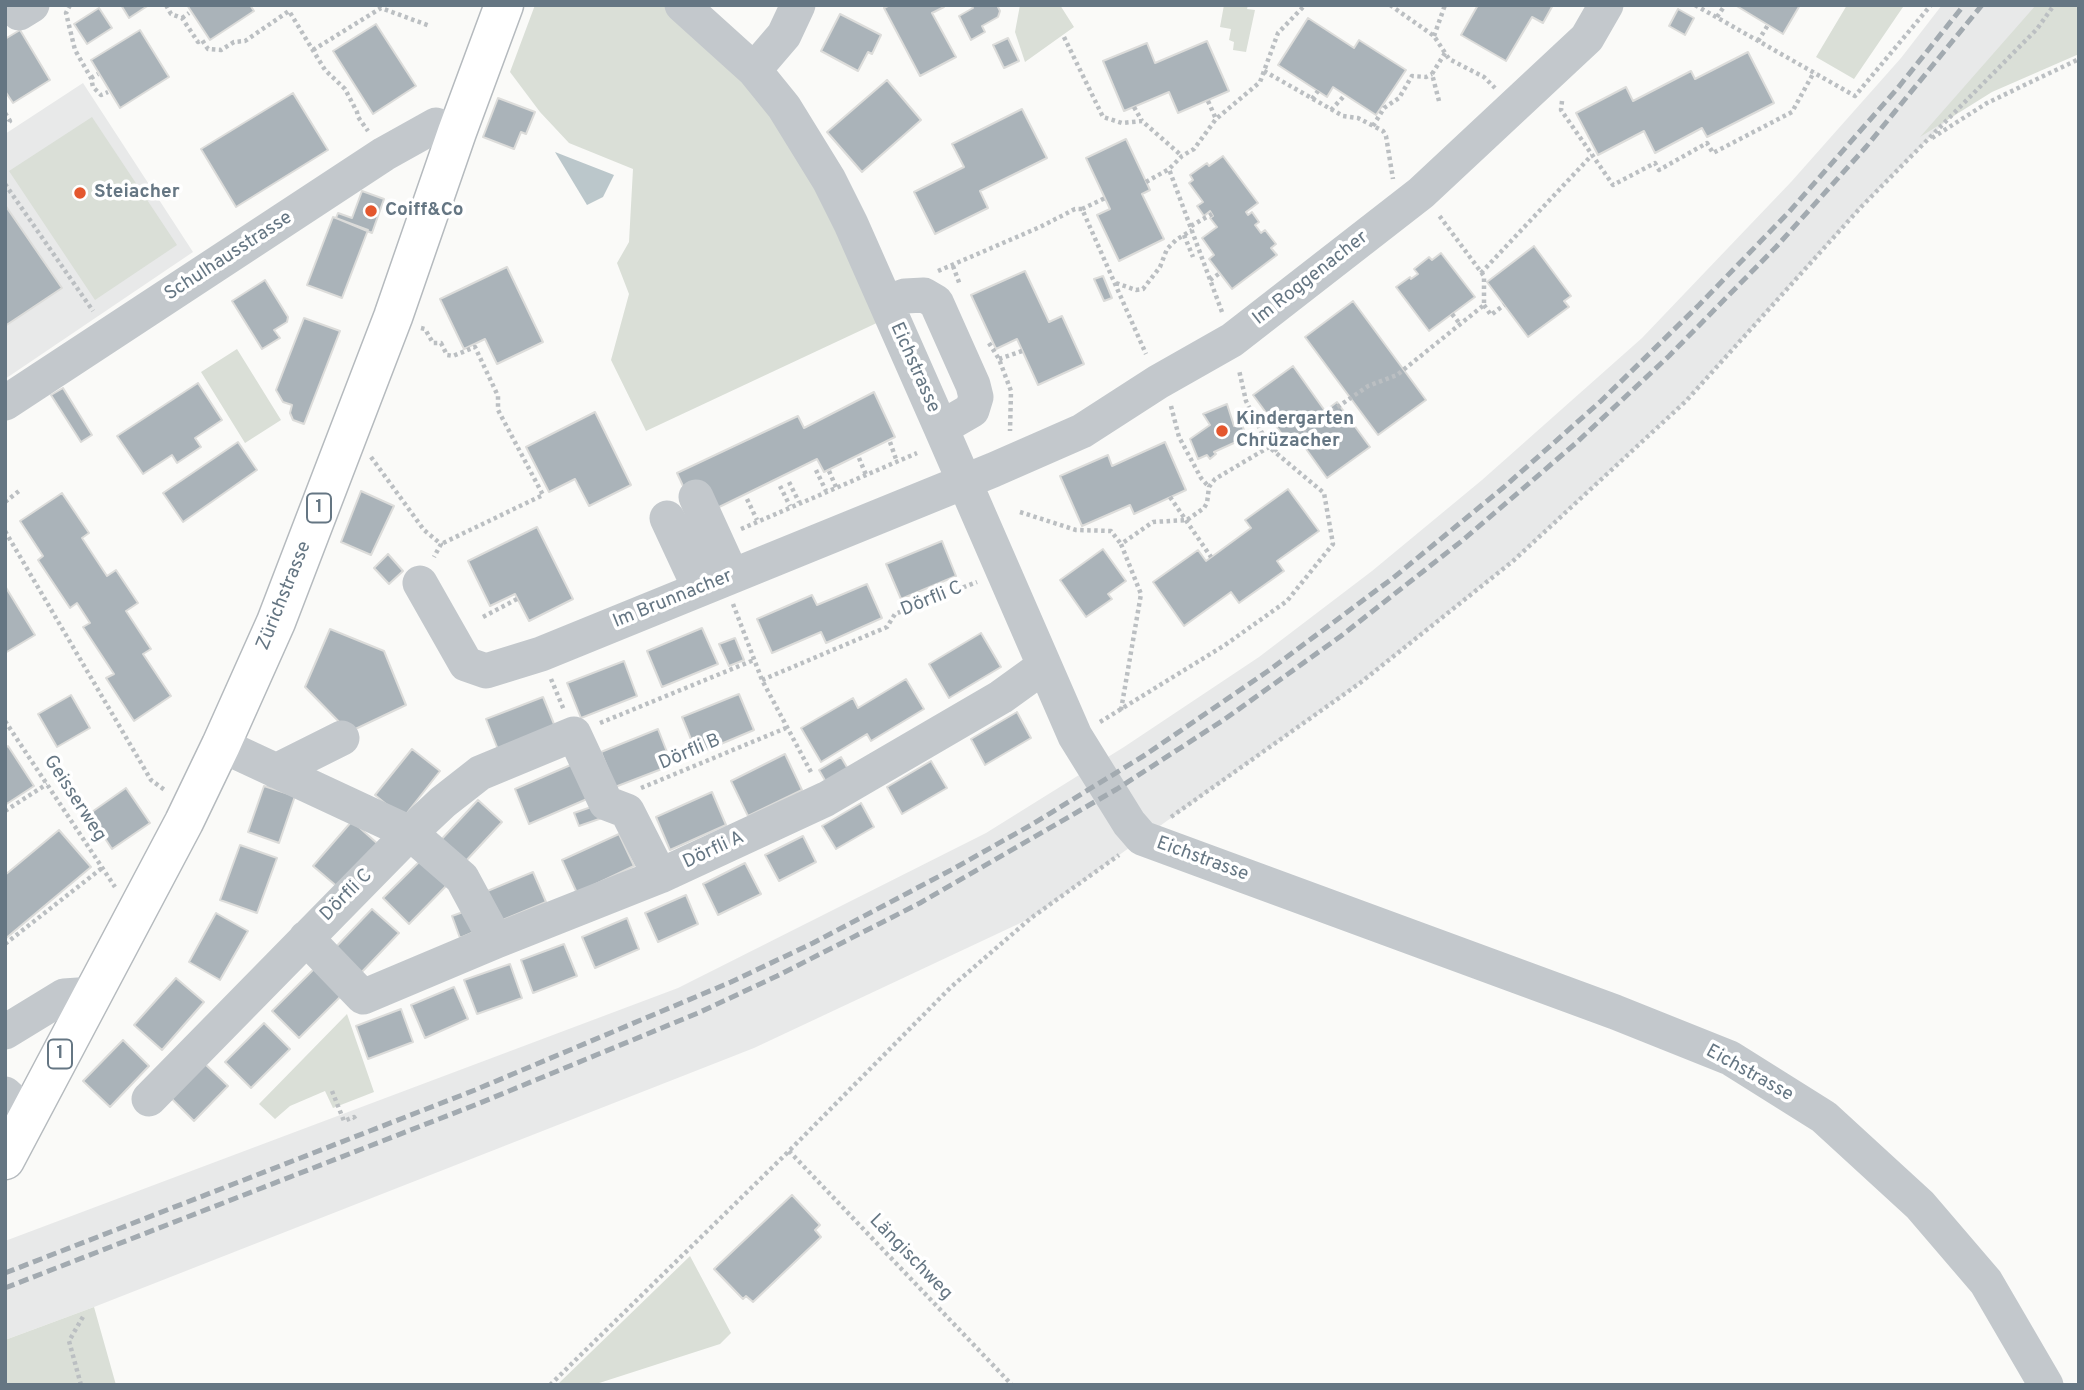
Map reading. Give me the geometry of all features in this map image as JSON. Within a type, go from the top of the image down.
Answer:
[{"type":"main road","name":"Zürichstrasse","points":[[5,1160],[17,1104],[93,994],[184,822],[276,622],[393,317],[504,5]]},
{"type":"street","name":"Eichstrasse","points":[[682,5],[754,70],[784,107],[829,180],[942,428],[963,482],[1075,736],[1129,823],[1142,838],[1615,1012],[1730,1058],[1824,1117],[1920,1205],[1986,1282],[2046,1385]]},
{"type":"street","points":[[754,70],[784,35],[798,5]]},
{"type":"street","name":"Im Roggenacher","points":[[963,482],[1082,431],[1158,382],[1233,340],[1408,189],[1554,70],[1587,38],[1606,5]]},
{"type":"street","name":"Schulhausstrasse","points":[[5,403],[384,154],[436,125],[457,132]]},
{"type":"street","points":[[886,303],[905,296],[924,295],[936,302],[963,362],[976,397],[972,410],[942,428]]},
{"type":"street","name":"Im Brunnacher","points":[[420,583],[466,664],[486,670],[541,654],[721,589],[963,482]]},
{"type":"street","points":[[696,497],[721,589]]},
{"type":"street","points":[[667,518],[721,589]]},
{"type":"street","name":"Dörfli A","points":[[306,938],[363,997],[660,876],[826,799],[1001,697],[1044,666]]},
{"type":"street","points":[[574,734],[606,803],[627,811],[660,876]]},
{"type":"street","name":"Dörfli C","points":[[149,1099],[443,802],[480,773],[574,734]]},
{"type":"street","points":[[276,771],[342,738]]},
{"type":"street","points":[[221,745],[410,834],[462,878],[496,941]]},
{"type":"street","points":[[5,1032],[64,996],[93,994]]},
{"type":"path","points":[[70,5],[66,13],[75,50],[91,78],[93,87],[101,95],[108,92]]},
{"type":"path","points":[[166,5],[171,14],[182,18],[198,43],[202,40],[208,49],[220,50],[234,42],[245,41],[289,11],[325,70],[345,89],[367,129]]},
{"type":"path","points":[[1146,182],[1169,169],[1194,149],[1216,120],[1260,82],[1279,33],[1305,5]]},
{"type":"path","points":[[1390,5],[1434,36],[1449,59],[1484,78],[1498,91]]},
{"type":"path","points":[[1434,36],[1445,5]]},
{"type":"path","points":[[1695,5],[1855,96],[1931,5]]},
{"type":"path","points":[[1717,17],[1725,5]]},
{"type":"path","points":[[550,1385],[789,1151],[951,987],[1031,918],[1360,683],[1513,561],[1686,401],[1861,207],[2037,29],[2054,5]]},
{"type":"path","points":[[313,50],[381,8],[430,26]]},
{"type":"path","points":[[182,18],[189,13]]},
{"type":"path","points":[[1758,41],[1768,25]]},
{"type":"path","points":[[1064,37],[1103,117],[1122,123],[1142,121]]},
{"type":"path","points":[[1373,126],[1384,108],[1399,98],[1412,76],[1426,77],[1432,74],[1445,53]]},
{"type":"path","points":[[1914,152],[1947,127],[1976,110],[2079,59]]},
{"type":"path","points":[[1554,70],[1563,83],[1562,110],[1613,185],[1655,163],[1658,170],[1707,143],[1713,153],[1792,112],[1814,72]]},
{"type":"path","points":[[1264,71],[1343,116],[1359,118],[1386,136],[1408,189],[1484,276],[1484,305],[1491,315],[1504,305]]},
{"type":"path","points":[[1432,74],[1439,101]]},
{"type":"path","points":[[91,78],[98,75]]},
{"type":"path","points":[[1312,99],[1318,91]]},
{"type":"path","points":[[1331,110],[1345,94]]},
{"type":"path","points":[[1208,101],[1216,120]]},
{"type":"path","points":[[1134,107],[1142,121],[1182,156]]},
{"type":"path","points":[[5,113],[10,121],[5,124]]},
{"type":"path","points":[[1481,273],[1592,155]]},
{"type":"path","points":[[1075,736],[1225,645],[1287,600],[1333,544],[1324,493],[1269,447],[1246,401],[1233,340],[1169,169]]},
{"type":"path","points":[[5,184],[110,335]]},
{"type":"path","points":[[926,274],[953,266],[1075,209],[1082,209],[1105,198]]},
{"type":"path","points":[[1082,209],[1158,382],[1174,410],[1179,437],[1200,478],[1209,486]]},
{"type":"path","points":[[1115,282],[1136,290],[1143,289],[1160,267],[1167,249],[1212,214]]},
{"type":"path","points":[[1184,235],[1193,257]]},
{"type":"path","points":[[1210,280],[1220,273]]},
{"type":"path","points":[[1275,451],[1368,386],[1397,375],[1484,305]]},
{"type":"path","points":[[1452,314],[1460,324]]},
{"type":"path","points":[[414,325],[425,329],[433,343],[441,343],[447,355],[453,356],[475,347],[498,396],[498,410],[543,495],[441,544],[420,583]]},
{"type":"path","points":[[999,359],[1022,351]]},
{"type":"path","points":[[890,442],[897,462]]},
{"type":"path","points":[[1121,544],[1153,522],[1187,520],[1204,508],[1209,486],[1215,479],[1269,447]]},
{"type":"path","points":[[367,450],[424,530],[441,544]]},
{"type":"path","points":[[737,530],[917,453]]},
{"type":"path","points":[[859,458],[866,475]]},
{"type":"path","points":[[816,470],[826,491]]},
{"type":"path","points":[[829,471],[836,487]]},
{"type":"path","points":[[789,482],[799,502]]},
{"type":"path","points":[[780,486],[790,506]]},
{"type":"path","points":[[5,502],[19,491]]},
{"type":"path","points":[[1170,497],[1211,557]]},
{"type":"path","points":[[747,499],[757,520]]},
{"type":"path","points":[[1020,512],[1076,530],[1111,531],[1121,544],[1141,594],[1121,710]]},
{"type":"path","points":[[5,531],[152,780],[173,792]]},
{"type":"path","name":"Dörfli C","points":[[762,680],[887,627],[895,614],[979,581]]},
{"type":"path","points":[[721,589],[762,680],[826,799]]},
{"type":"path","points":[[483,617],[517,599]]},
{"type":"path","points":[[541,654],[574,734],[754,660]]},
{"type":"path","name":"Geisserweg","points":[[5,721],[119,894]]},
{"type":"path","name":"Dörfli B","points":[[606,803],[786,728]]},
{"type":"path","points":[[5,811],[47,785]]},
{"type":"path","points":[[5,944],[102,868]]},
{"type":"path","points":[[332,1091],[344,1121],[355,1117],[356,1120]]},
{"type":"path","name":"Längischweg","points":[[789,1151],[1012,1385]]},
{"type":"path","points":[[81,1385],[69,1341],[84,1315]]},
{"type":"shaded area","points":[[535,5],[666,5],[715,50],[775,119],[820,187],[881,321],[646,431],[611,360],[629,294],[617,263],[629,242],[633,169],[569,143],[540,112],[510,72]]},
{"type":"shaded area","points":[[1020,5],[1060,5],[1074,27],[1025,62],[1015,32]]},
{"type":"shaded area","points":[[1224,5],[1248,5],[1247,9],[1255,10],[1246,52],[1233,50],[1234,42],[1229,40],[1231,29],[1220,27]]},
{"type":"shaded area","points":[[1847,5],[1903,7],[1854,79],[1816,57]]},
{"type":"shaded area","points":[[1942,5],[2054,5],[2037,29],[1861,207],[1686,401],[1513,561],[1360,683],[1031,918],[754,1048],[5,1340],[5,1241],[678,988],[986,833],[1124,747],[1259,657],[1372,571],[1482,480],[1642,338],[1791,182],[1901,58]]},
{"type":"shaded area","points":[[2036,5],[2079,5],[2079,54],[1992,92],[1920,137]]},
{"type":"shaded area","name":"Steiacher","points":[[83,83],[193,252],[5,379],[5,134]]},
{"type":"shaded area","points":[[92,117],[177,245],[95,300],[9,171]]},
{"type":"shaded area","points":[[555,152],[614,175],[603,197],[587,205]]},
{"type":"shaded area","points":[[237,349],[281,420],[245,443],[201,372]]},
{"type":"shaded area","points":[[347,1014],[374,1092],[333,1108],[325,1091],[290,1106],[275,1119],[259,1104]]},
{"type":"shaded area","points":[[690,1256],[731,1333],[720,1344],[593,1385],[557,1385]]},
{"type":"shaded area","points":[[94,1307],[116,1385],[5,1385],[5,1340]]},
{"type":"building","points":[[121,5],[149,5],[129,18]]},
{"type":"building","points":[[187,5],[250,5],[254,11],[210,40]]},
{"type":"building","points":[[890,5],[943,5],[944,7],[932,13],[956,57],[920,76],[884,8]]},
{"type":"building","points":[[971,5],[997,5],[1000,11],[998,17],[982,26],[985,32],[971,40],[959,16],[973,8]]},
{"type":"building","points":[[1478,5],[1553,5],[1543,23],[1532,17],[1506,61],[1461,35]]},
{"type":"building","points":[[1735,5],[1800,5],[1783,34]]},
{"type":"building","points":[[99,8],[112,28],[87,44],[74,24]]},
{"type":"building","points":[[1678,9],[1694,18],[1685,35],[1669,26]]},
{"type":"building","points":[[840,14],[881,35],[872,54],[868,52],[858,71],[821,51]]},
{"type":"building","points":[[1308,18],[1354,48],[1359,40],[1406,70],[1376,115],[1333,87],[1327,97],[1278,65]]},
{"type":"building","points":[[376,24],[416,86],[373,114],[333,51]]},
{"type":"building","points":[[20,30],[50,80],[13,103],[5,91],[5,39]]},
{"type":"building","points":[[140,30],[169,77],[120,108],[91,60]]},
{"type":"building","points":[[1008,38],[1019,61],[1004,68],[993,45]]},
{"type":"building","points":[[1207,41],[1229,91],[1178,113],[1169,92],[1124,111],[1103,61],[1147,43],[1155,63]]},
{"type":"building","points":[[1748,52],[1774,103],[1707,137],[1702,128],[1655,153],[1644,131],[1598,155],[1576,113],[1626,87],[1633,101],[1691,71],[1695,79]]},
{"type":"building","points":[[887,80],[921,120],[862,172],[827,132]]},
{"type":"building","points":[[293,93],[328,150],[236,207],[201,149]]},
{"type":"building","points":[[498,98],[535,112],[526,134],[521,132],[514,149],[483,137]]},
{"type":"building","points":[[1022,109],[1047,158],[980,191],[988,208],[935,234],[914,192],[964,167],[952,144]]},
{"type":"building","points":[[1126,139],[1150,190],[1142,194],[1164,239],[1119,261],[1097,215],[1110,209],[1086,158]]},
{"type":"building","points":[[1223,156],[1258,203],[1246,212],[1248,215],[1252,212],[1259,222],[1255,225],[1261,233],[1265,230],[1276,244],[1271,248],[1277,255],[1232,289],[1209,259],[1214,255],[1202,238],[1217,227],[1210,218],[1213,216],[1210,211],[1204,216],[1197,206],[1203,202],[1189,183],[1193,180],[1190,175]]},
{"type":"building","points":[[362,191],[384,199],[372,233],[336,218],[338,213],[352,218]]},
{"type":"building","points":[[5,205],[62,288],[5,326]]},
{"type":"building","points":[[333,217],[368,230],[342,298],[307,285]]},
{"type":"building","points":[[1534,246],[1571,296],[1564,301],[1569,307],[1528,337],[1487,282]]},
{"type":"building","points":[[1441,253],[1475,297],[1429,331],[1396,287],[1418,274],[1414,269],[1429,257],[1432,260]]},
{"type":"building","points":[[507,267],[543,342],[497,364],[485,339],[464,349],[440,299]]},
{"type":"building","points":[[1025,271],[1049,322],[1062,316],[1084,364],[1038,385],[1017,339],[996,349],[971,295]]},
{"type":"building","points":[[1103,276],[1112,298],[1104,301],[1094,279]]},
{"type":"building","points":[[265,280],[288,317],[287,322],[274,330],[280,338],[262,349],[232,301]]},
{"type":"building","points":[[1353,301],[1426,400],[1378,435],[1305,337]]},
{"type":"building","points":[[304,318],[340,331],[304,424],[293,420],[290,413],[292,405],[283,402],[276,390]]},
{"type":"building","points":[[1293,366],[1325,411],[1337,402],[1370,447],[1327,478],[1296,435],[1287,441],[1253,395]]},
{"type":"building","points":[[198,383],[222,420],[195,438],[201,447],[177,463],[172,455],[143,474],[117,436]]},
{"type":"building","points":[[63,388],[92,435],[81,442],[51,395]]},
{"type":"building","points":[[874,392],[895,437],[824,472],[817,459],[709,512],[689,499],[677,473],[798,416],[804,428]]},
{"type":"building","name":"Kindergarten Chrüzacher","points":[[1227,404],[1234,426],[1241,423],[1247,437],[1214,452],[1216,454],[1210,459],[1207,455],[1198,459],[1190,439],[1210,425],[1203,414]]},
{"type":"building","points":[[595,412],[631,485],[589,506],[575,479],[549,492],[526,447]]},
{"type":"building","points":[[238,442],[257,470],[183,522],[163,493]]},
{"type":"building","points":[[1165,442],[1186,490],[1134,514],[1130,505],[1082,526],[1060,476],[1108,455],[1112,466]]},
{"type":"building","points":[[1288,489],[1319,531],[1277,561],[1284,571],[1239,603],[1231,592],[1184,626],[1153,582],[1198,550],[1206,561],[1251,528],[1245,520]]},
{"type":"building","points":[[361,491],[394,506],[371,555],[341,542]]},
{"type":"building","points":[[62,493],[89,533],[82,538],[107,576],[116,570],[138,603],[126,611],[151,649],[143,654],[171,696],[134,721],[106,678],[114,674],[83,627],[90,623],[77,603],[70,608],[38,560],[43,556],[20,521]]},
{"type":"building","points":[[537,527],[573,599],[529,621],[515,594],[490,606],[468,561]]},
{"type":"building","points":[[942,541],[956,576],[901,599],[886,564]]},
{"type":"building","points":[[1103,549],[1126,581],[1108,594],[1112,599],[1086,617],[1060,580]]},
{"type":"building","points":[[388,554],[403,571],[389,584],[374,568]]},
{"type":"building","points":[[867,584],[882,618],[826,643],[821,632],[772,653],[757,619],[812,595],[817,605]]},
{"type":"building","points":[[5,586],[35,635],[5,653]]},
{"type":"building","points":[[702,628],[718,664],[662,687],[647,651]]},
{"type":"building","points":[[330,629],[384,651],[406,705],[349,732],[305,687]]},
{"type":"building","points":[[981,633],[1001,667],[949,698],[929,664]]},
{"type":"building","points":[[735,638],[744,660],[729,666],[719,644]]},
{"type":"building","points":[[624,661],[637,696],[581,718],[567,683]]},
{"type":"building","points":[[906,679],[924,709],[871,741],[867,734],[821,762],[801,728],[853,698],[858,708]]},
{"type":"building","points":[[739,694],[754,730],[697,754],[682,717]]},
{"type":"building","points":[[71,695],[90,728],[57,747],[38,714]]},
{"type":"building","points":[[543,697],[556,729],[499,752],[486,719]]},
{"type":"building","points":[[1017,712],[1031,738],[985,765],[971,739]]},
{"type":"building","points":[[658,729],[672,765],[615,787],[601,752]]},
{"type":"building","points":[[8,746],[34,786],[5,805],[5,748]]},
{"type":"building","points":[[412,749],[440,771],[403,818],[375,795]]},
{"type":"building","points":[[785,754],[802,790],[748,816],[731,781]]},
{"type":"building","points":[[841,757],[848,769],[826,782],[819,770]]},
{"type":"building","points":[[931,761],[947,788],[902,814],[887,787]]},
{"type":"building","points":[[573,764],[587,799],[529,824],[515,789]]},
{"type":"building","points":[[264,786],[295,796],[279,843],[248,832]]},
{"type":"building","points":[[126,788],[150,823],[112,849],[89,814]]},
{"type":"building","points":[[712,792],[726,825],[670,850],[656,817]]},
{"type":"building","points":[[478,800],[502,822],[463,864],[439,842]]},
{"type":"building","points":[[861,803],[874,827],[836,849],[822,826]]},
{"type":"building","points":[[597,805],[602,818],[579,826],[574,813]]},
{"type":"building","points":[[352,821],[379,845],[340,889],[313,866]]},
{"type":"building","points":[[59,830],[91,867],[5,939],[5,875]]},
{"type":"building","points":[[619,834],[634,866],[577,893],[562,860]]},
{"type":"building","points":[[803,836],[816,862],[779,881],[765,855]]},
{"type":"building","points":[[240,845],[277,858],[257,913],[220,900]]},
{"type":"building","points":[[424,857],[450,882],[409,924],[383,898]]},
{"type":"building","points":[[745,863],[761,894],[718,915],[703,884]]},
{"type":"building","points":[[533,872],[546,902],[498,922],[485,892]]},
{"type":"building","points":[[686,895],[698,924],[658,942],[645,913]]},
{"type":"building","points":[[372,909],[399,933],[358,976],[332,951]]},
{"type":"building","points":[[466,911],[474,932],[460,938],[452,916]]},
{"type":"building","points":[[216,913],[248,931],[220,980],[189,962]]},
{"type":"building","points":[[627,918],[639,949],[595,968],[582,937]]},
{"type":"building","points":[[564,944],[577,976],[533,993],[521,960]]},
{"type":"building","points":[[510,964],[522,998],[477,1014],[464,980]]},
{"type":"building","points":[[315,968],[342,995],[299,1038],[272,1011]]},
{"type":"building","points":[[176,978],[204,1002],[162,1050],[134,1025]]},
{"type":"building","points":[[454,987],[468,1019],[425,1038],[411,1005]]},
{"type":"building","points":[[401,1009],[413,1042],[368,1059],[356,1026]]},
{"type":"building","points":[[264,1023],[290,1049],[251,1088],[225,1062]]},
{"type":"building","points":[[123,1040],[149,1066],[110,1107],[83,1081]]},
{"type":"building","points":[[204,1063],[228,1086],[194,1121],[171,1098]]},
{"type":"building","points":[[792,1195],[820,1225],[815,1230],[821,1237],[753,1302],[746,1296],[743,1299],[714,1269]]},
{"type":"railway","points":[[5,1273],[475,1090],[731,982],[813,943],[953,869],[1145,755],[1268,671],[1393,578],[1504,487],[1601,401],[1789,212],[1897,89],[1964,5]]},
{"type":"railway","points":[[5,1288],[480,1103],[698,1013],[920,903],[1117,789],[1225,719],[1341,636],[1463,540],[1576,443],[1669,356],[1776,247],[1866,147],[1982,5]]},
{"type":"place","name":"Steiacher","points":[[80,193]]},
{"type":"place","name":"Coiff&Co","points":[[371,211]]},
{"type":"place","name":"Kindergarten Chrüzacher","points":[[1222,431]]}]
